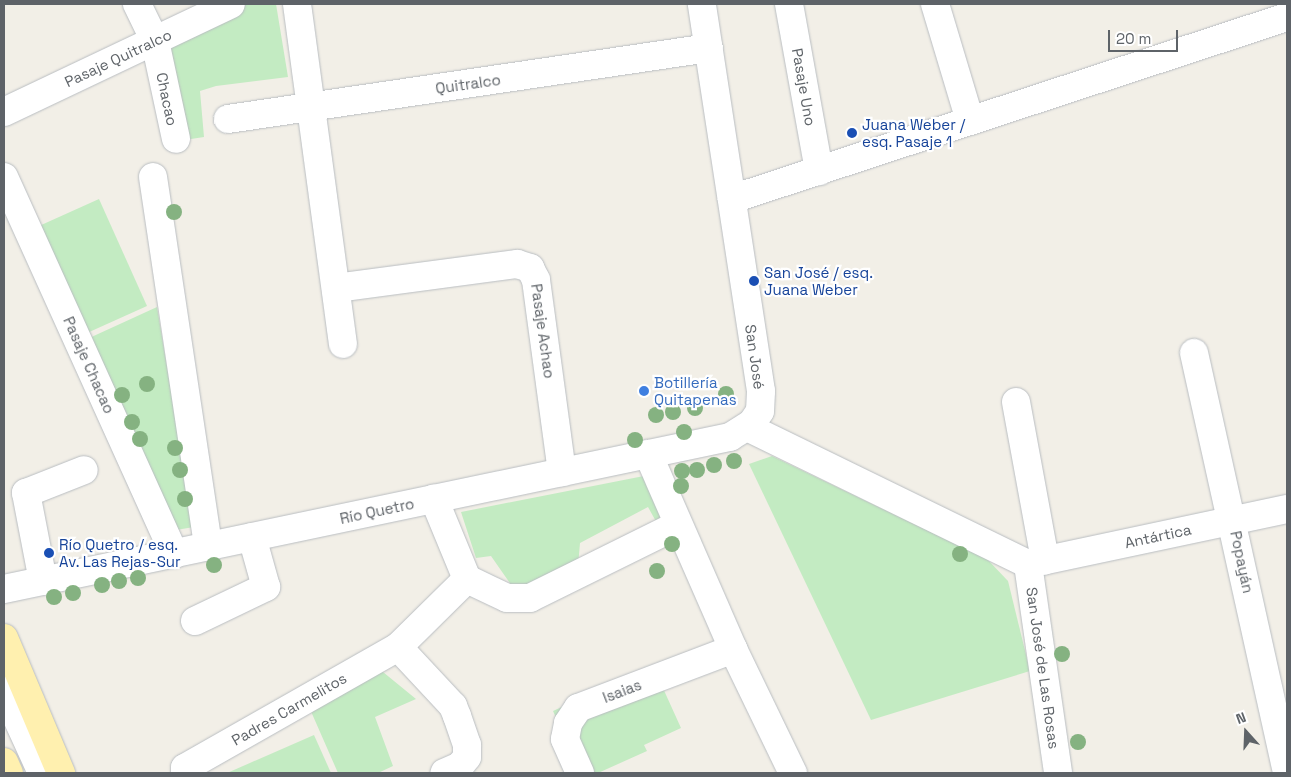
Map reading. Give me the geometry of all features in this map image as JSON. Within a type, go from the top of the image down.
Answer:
[{"type":"main road","points":[[4,638],[61,773]]},
{"type":"main road","points":[[4,762],[9,773]]},
{"type":"street","name":"Chacao","points":[[137,4],[155,41],[176,139]]},
{"type":"street","name":"Pasaje Quitralco","points":[[4,112],[231,4]]},
{"type":"street","points":[[297,4],[344,344]]},
{"type":"street","name":"San José","points":[[702,4],[762,401],[755,419],[747,427]]},
{"type":"street","name":"Pasaje Uno","points":[[789,4],[819,171]]},
{"type":"street","points":[[935,4],[970,121]]},
{"type":"street","points":[[732,199],[1287,18]]},
{"type":"street","name":"Quitralco","points":[[228,119],[709,48]]},
{"type":"street","name":"Pasaje Chacao","points":[[4,177],[174,554]]},
{"type":"street","points":[[153,177],[208,546]]},
{"type":"street","name":"Pasaje Achao","points":[[336,288],[517,264],[530,268],[536,280],[562,472]]},
{"type":"street","name":"Popayán","points":[[1194,353],[1233,520],[1287,772]]},
{"type":"street","name":"San José de Las Rosas","points":[[1016,402],[1036,562],[1058,773]]},
{"type":"street","points":[[747,427],[1036,562]]},
{"type":"street","name":"Río Quetro","points":[[4,589],[730,437],[747,427]]},
{"type":"street","points":[[648,454],[733,649],[793,773]]},
{"type":"street","points":[[43,581],[26,493],[84,470]]},
{"type":"street","points":[[434,499],[467,580],[507,598],[530,598],[678,526]]},
{"type":"street","name":"Antártica","points":[[1036,562],[1287,509]]},
{"type":"street","points":[[194,621],[266,587],[252,537]]},
{"type":"street","name":"Padres Carmelitos","points":[[185,773],[185,768],[398,647],[467,580]]},
{"type":"street","points":[[398,647],[452,706],[458,716],[467,745],[467,757],[460,766],[444,773]]},
{"type":"street","name":"Isaias","points":[[580,773],[565,739],[568,723],[578,708],[733,649]]},
{"type":"street","points":[[4,690],[42,773]]},
{"type":"street","points":[[4,719],[29,773]]},
{"type":"green space","points":[[241,4],[276,4],[288,77],[216,86],[200,91],[204,137],[178,141],[152,48]]},
{"type":"green space","points":[[99,199],[147,306],[87,333],[39,226]]},
{"type":"green space","points":[[157,307],[194,527],[158,533],[74,345]]},
{"type":"green space","points":[[772,456],[987,559],[1008,581],[1030,671],[871,720],[749,464]]},
{"type":"green space","points":[[649,475],[667,512],[658,525],[648,507],[580,543],[578,566],[514,589],[491,556],[476,558],[461,512]]},
{"type":"green space","points":[[372,663],[416,699],[375,717],[393,766],[378,773],[338,773],[306,700]]},
{"type":"green space","points":[[620,680],[662,686],[681,728],[644,745],[647,751],[598,773],[581,773],[553,711]]},
{"type":"green space","points":[[314,735],[331,773],[227,773]]},
{"type":"place","name":"Juana Weber / esq. Pasaje 1","points":[[852,133]]},
{"type":"place","name":"San José / esq. Juana Weber","points":[[754,281]]},
{"type":"place","name":"Botillería Quitapenas","points":[[644,391]]},
{"type":"place","name":"Río Quetro / esq. Av. Las Rejas-Sur","points":[[49,553]]}]
